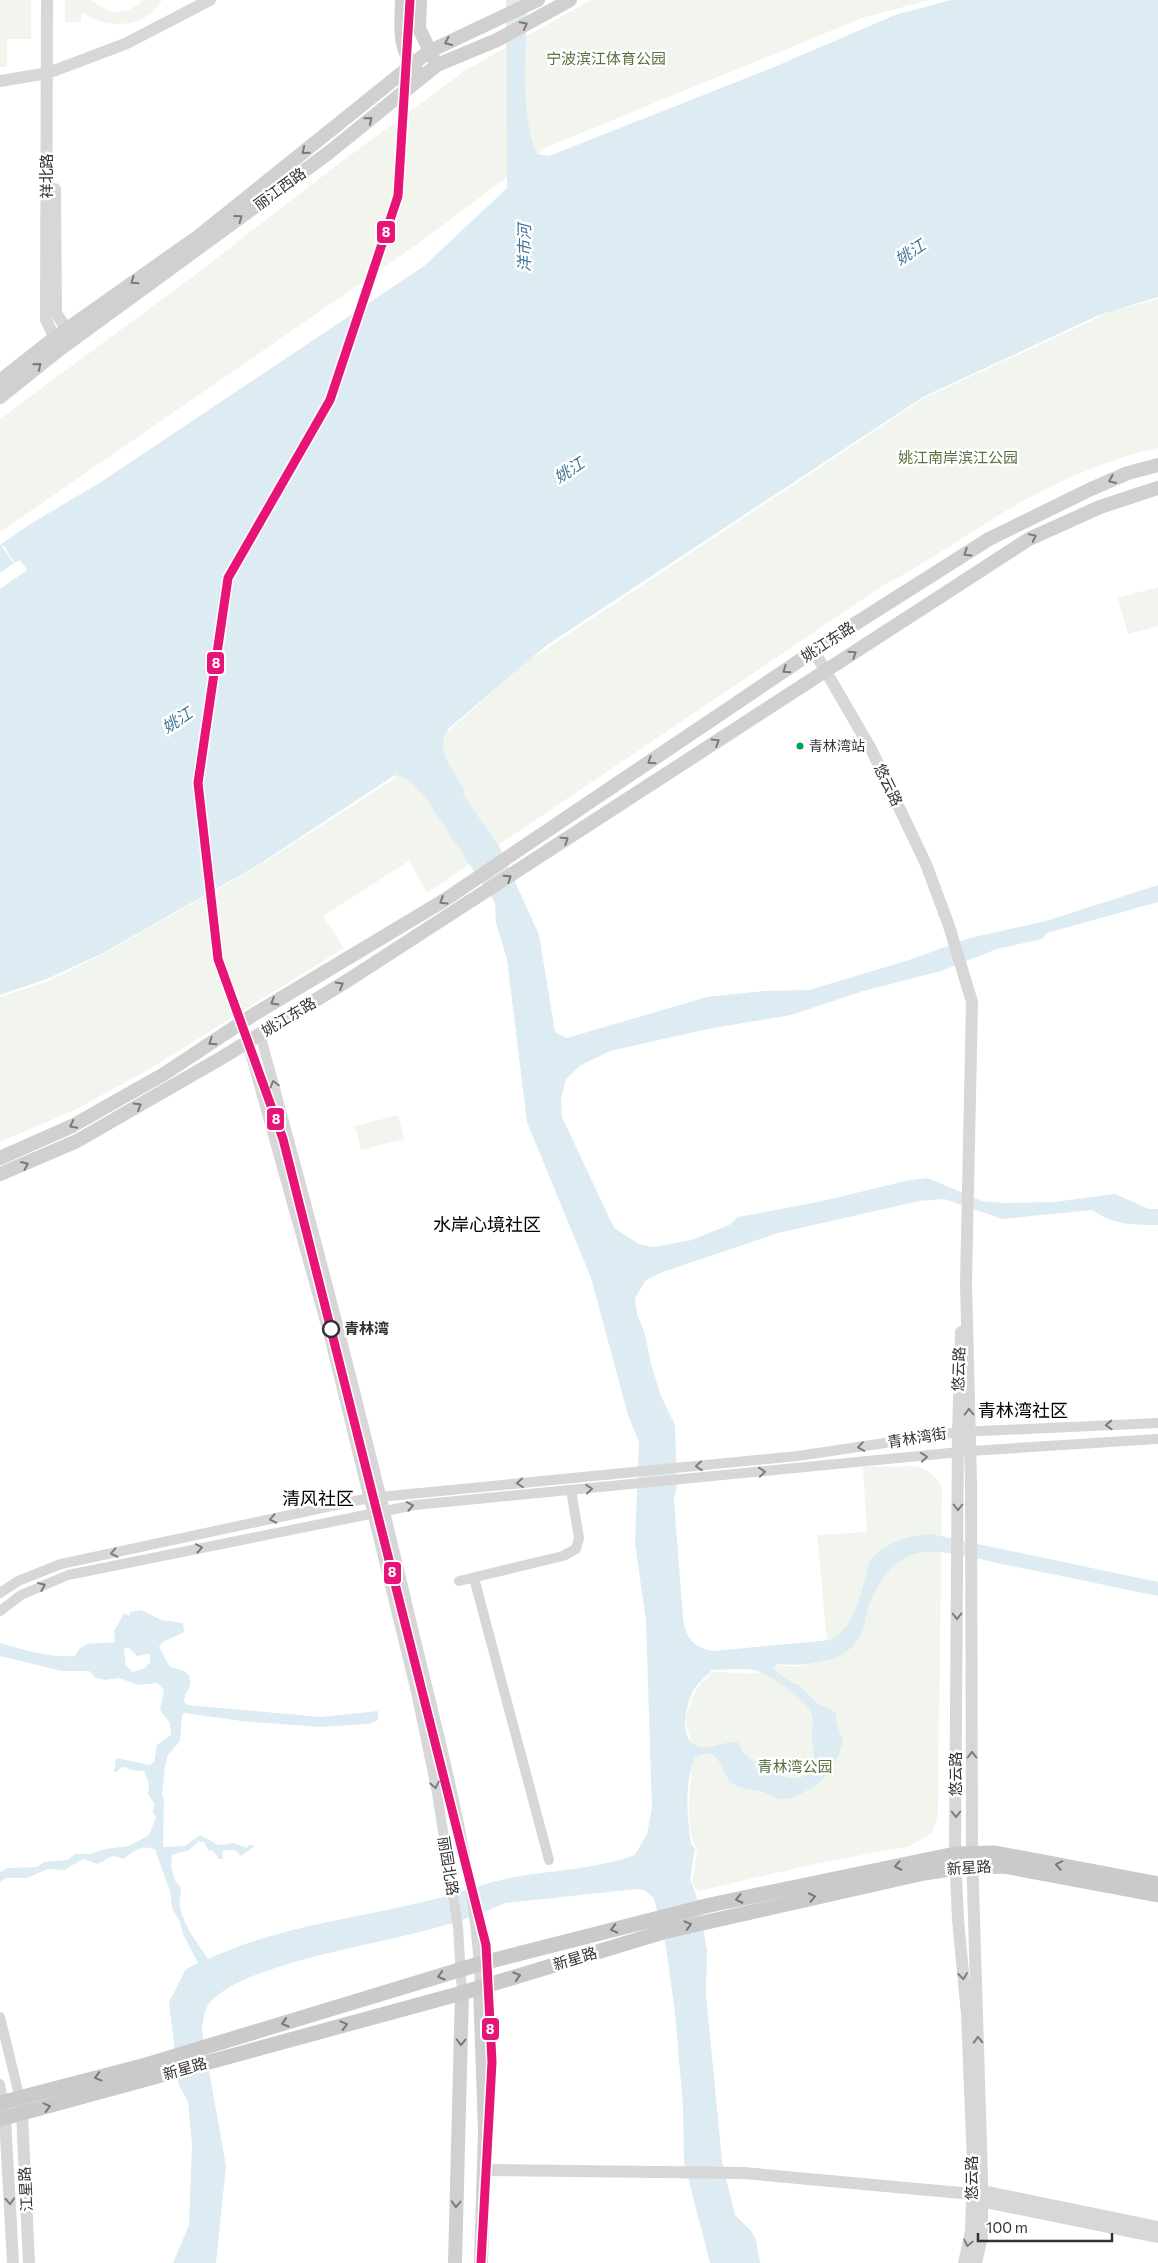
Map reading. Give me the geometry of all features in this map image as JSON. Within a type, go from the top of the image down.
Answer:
[{"type":"main road","points":[[402,0],[401,43],[412,66],[422,76]]},
{"type":"main road","points":[[420,0],[419,28],[428,52],[437,65]]},
{"type":"main road","name":"丽江西路","points":[[0,397],[69,334],[199,236],[428,52],[538,0]]},
{"type":"main road","name":"丽江西路","points":[[69,334],[327,154],[437,65],[497,40],[570,0]]},
{"type":"main road","name":"丽江西路","points":[[0,381],[57,344]]},
{"type":"main road","name":"姚江东路","points":[[0,1158],[72,1126],[164,1074],[253,1015],[443,901],[814,651],[988,539],[1090,489],[1128,473],[1158,465]]},
{"type":"main road","name":"姚江东路","points":[[0,1174],[77,1141],[260,1034],[491,889],[1029,539],[1100,507],[1158,488]]},
{"type":"main road","name":"新星路","points":[[2,2110],[20,2098],[184,2054],[479,1964],[712,1912],[956,1861],[973,1860],[995,1853],[1158,1884]]},
{"type":"main road","name":"新星路","points":[[973,1860],[1158,1895]]},
{"type":"main road","name":"新星路","points":[[2,2110],[22,2114],[480,1988],[662,1924]]},
{"type":"main road","name":"丽园北路","points":[[480,1988],[485,2131],[481,2263]]},
{"type":"main road","name":"丽园北路","points":[[455,2263],[462,1993]]},
{"type":"street","name":"祥北路","points":[[47,0],[51,71],[56,313],[69,334]]},
{"type":"street","name":"祥北路","points":[[54,0],[46,320],[57,344]]},
{"type":"street","points":[[0,81],[51,71],[125,44],[210,0]]},
{"type":"street","name":"悠云路","points":[[814,651],[871,749],[926,864],[949,926],[972,1002],[966,1284],[959,1353],[964,1452],[958,1529],[956,1861],[958,1920],[967,2014],[982,2237],[976,2263]]},
{"type":"street","name":"丽园北路","points":[[260,1034],[382,1496],[454,1802],[476,1922],[480,1988]]},
{"type":"street","name":"丽园北路","points":[[247,1042],[329,1336],[416,1692],[437,1793],[458,1927],[462,1993]]},
{"type":"street","name":"青林湾街","points":[[0,1593],[18,1582],[61,1564],[382,1496],[798,1456],[964,1432],[1158,1423]]},
{"type":"street","name":"青林湾街","points":[[0,1611],[21,1595],[68,1575],[415,1505],[964,1452],[1158,1439]]},
{"type":"street","name":"悠云路","points":[[964,1452],[971,1530],[972,1569],[973,1860],[978,2195],[964,2263]]},
{"type":"street","points":[[459,1581],[563,1556],[576,1549],[579,1538],[571,1490]]},
{"type":"street","points":[[474,1578],[549,1860]]},
{"type":"street","points":[[0,2017],[20,2098],[22,2114]]},
{"type":"street","points":[[0,2084],[2,2110]]},
{"type":"street","name":"江星路","points":[[2,2110],[13,2263]]},
{"type":"street","name":"江星路","points":[[22,2114],[30,2263]]},
{"type":"street","points":[[483,2170],[744,2173],[978,2195],[1158,2227]]},
{"type":"street","points":[[978,2195],[1158,2237]]},
{"type":"green space","points":[[0,0],[31,0],[31,39],[7,39],[7,67],[0,67]]},
{"type":"green space","points":[[65,0],[91,0],[102,8],[113,12],[129,10],[144,0],[162,0],[146,17],[125,24],[114,24],[92,18],[82,12],[81,22],[65,22]]},
{"type":"green space","name":"宁波滨江体育公园","points":[[591,0],[929,0],[862,18],[549,146],[419,243],[0,532],[0,419],[466,70]]},
{"type":"green space","name":"姚江南岸滨江公园","points":[[1158,299],[1158,448],[1100,465],[1044,490],[1009,509],[884,585],[427,893],[409,861],[323,916],[344,948],[146,1071],[75,1110],[0,1142],[0,997],[49,981],[103,954],[258,866],[391,781],[528,661],[924,398],[1110,312]]},
{"type":"green space","points":[[1158,587],[1158,626],[1128,634],[1118,598]]},
{"type":"green space","points":[[398,1115],[404,1139],[361,1150],[355,1126]]},
{"type":"green space","name":"青林湾公园","points":[[915,1466],[931,1474],[942,1487],[938,1814],[932,1833],[910,1846],[814,1864],[699,1891],[692,1885],[697,1849],[692,1838],[690,1825],[689,1799],[692,1747],[686,1720],[689,1706],[695,1693],[700,1684],[712,1672],[756,1673],[764,1672],[779,1665],[795,1667],[829,1661],[817,1535],[867,1532],[863,1467]]},
{"type":"water","points":[[506,0],[527,0],[525,79],[528,120],[531,138],[537,154],[549,156],[774,67],[895,15],[951,0],[1158,0],[1158,297],[1097,316],[923,397],[547,645],[448,729],[443,745],[446,760],[464,788],[463,795],[499,846],[539,935],[555,1032],[567,1038],[707,997],[764,991],[809,990],[909,960],[970,938],[1046,921],[1158,885],[1158,902],[1047,933],[1042,939],[997,949],[941,971],[863,991],[791,1015],[708,1029],[610,1051],[581,1065],[566,1079],[561,1098],[562,1117],[614,1228],[639,1244],[653,1247],[692,1240],[729,1225],[738,1217],[818,1202],[910,1180],[928,1178],[982,1201],[1002,1203],[1054,1202],[1115,1194],[1149,1209],[1158,1209],[1158,1225],[1141,1225],[1108,1219],[1093,1210],[1002,1219],[944,1199],[919,1201],[778,1233],[663,1272],[646,1280],[635,1298],[637,1314],[645,1334],[651,1364],[661,1396],[675,1425],[677,1484],[674,1500],[683,1619],[686,1631],[692,1641],[700,1647],[713,1651],[830,1640],[839,1635],[852,1618],[861,1595],[869,1563],[874,1556],[896,1542],[931,1534],[1158,1582],[1158,1596],[959,1555],[927,1552],[908,1556],[885,1575],[870,1602],[862,1633],[856,1643],[847,1651],[826,1661],[802,1665],[778,1664],[773,1669],[792,1683],[798,1684],[817,1703],[836,1713],[836,1721],[843,1741],[834,1766],[823,1779],[801,1794],[780,1799],[734,1784],[726,1776],[715,1756],[704,1754],[695,1757],[689,1778],[687,1800],[691,1844],[695,1849],[690,1879],[699,1904],[707,1951],[706,1994],[722,2161],[735,2215],[751,2231],[756,2240],[760,2263],[710,2263],[684,2162],[683,2106],[675,2013],[666,1947],[654,1898],[644,1890],[636,1889],[505,1903],[479,1914],[425,1931],[315,1956],[268,1970],[239,1982],[213,1999],[206,2010],[202,2031],[226,2166],[216,2263],[173,2263],[189,2225],[192,2145],[188,2101],[179,2086],[169,2002],[186,1969],[198,1963],[172,1908],[170,1891],[155,1850],[146,1847],[134,1851],[123,1859],[112,1856],[97,1864],[83,1859],[64,1870],[48,1869],[27,1878],[6,1878],[0,1882],[0,1872],[7,1868],[37,1867],[44,1862],[68,1860],[75,1854],[90,1854],[105,1849],[129,1846],[149,1835],[156,1817],[153,1813],[154,1803],[148,1794],[149,1784],[144,1771],[130,1770],[126,1767],[116,1772],[113,1771],[116,1758],[150,1765],[154,1762],[157,1745],[171,1735],[170,1723],[160,1710],[164,1690],[157,1683],[138,1685],[119,1678],[105,1680],[96,1678],[89,1671],[62,1671],[0,1656],[0,1643],[47,1655],[75,1656],[80,1648],[87,1644],[115,1642],[114,1631],[124,1613],[129,1616],[130,1612],[141,1610],[161,1620],[183,1623],[184,1632],[163,1642],[159,1647],[170,1667],[184,1671],[189,1676],[190,1684],[184,1702],[188,1705],[321,1717],[378,1711],[378,1720],[368,1724],[320,1727],[242,1721],[184,1713],[182,1716],[180,1741],[168,1755],[165,1766],[162,1794],[164,1800],[163,1847],[185,1846],[200,1835],[218,1845],[234,1843],[247,1848],[249,1845],[255,1846],[241,1856],[235,1850],[225,1850],[222,1852],[223,1859],[219,1859],[213,1851],[208,1850],[204,1842],[199,1841],[189,1850],[172,1855],[172,1872],[181,1887],[180,1904],[182,1914],[191,1934],[208,1959],[236,1947],[293,1930],[410,1905],[505,1879],[620,1860],[635,1855],[647,1834],[652,1808],[646,1621],[635,1543],[639,1442],[628,1415],[591,1278],[527,1122],[507,959],[496,923],[495,903],[423,794],[410,781],[395,775],[258,865],[103,953],[49,978],[0,995],[0,545],[32,523],[101,482],[424,266],[507,188]],"holes":[[[128,1647],[137,1656],[150,1654],[150,1662],[145,1668],[133,1672],[126,1666],[124,1649]],[[742,1669],[763,1673],[787,1688],[808,1707],[813,1718],[814,1754],[811,1769],[807,1774],[795,1778],[775,1773],[747,1756],[739,1743],[733,1742],[707,1748],[697,1746],[691,1742],[685,1726],[687,1707],[694,1690],[712,1670]]]},
{"type":"pier","points":[[4,546],[15,563],[20,560],[27,570],[0,589],[0,573],[14,563],[2,547]]},
{"type":"transit line","name":"8","points":[[410,0],[398,196],[330,400],[228,578],[198,783],[218,959],[283,1139],[486,1945],[492,2062],[481,2263]]},
{"type":"place","name":"青林湾站","points":[[800,746]]},
{"type":"place","name":"青林湾","points":[[331,1329]]},
{"type":"district","name":"水岸心境社区","points":[[487,1225]]},
{"type":"district","name":"青林湾社区","points":[[1023,1411]]},
{"type":"district","name":"清风社区","points":[[318,1499]]},
{"type":"water label","name":"洋市河","points":[[524,248]]},
{"type":"water label","name":"姚江","points":[[910,252]]},
{"type":"water label","name":"姚江","points":[[569,470]]},
{"type":"water label","name":"姚江","points":[[177,720]]}]
